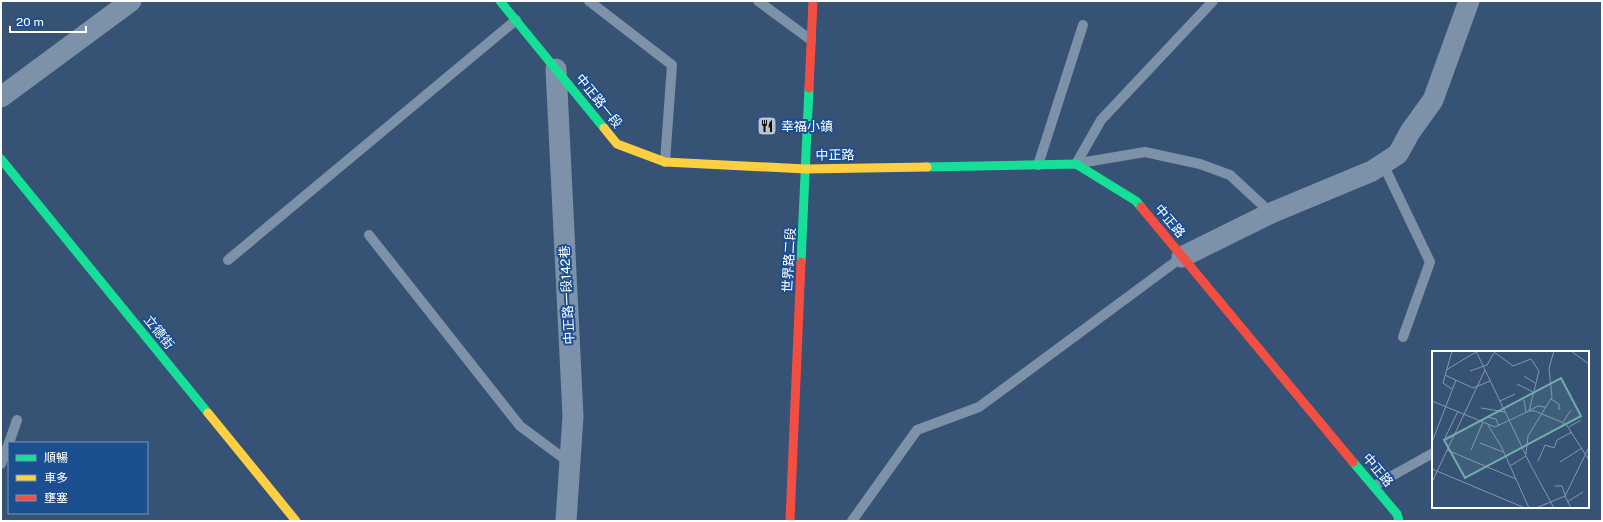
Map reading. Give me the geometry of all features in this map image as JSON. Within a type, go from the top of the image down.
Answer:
[{"type":"street","points":[[1,97],[131,1]]},
{"type":"street","name":"中正路一段","points":[[500,1],[617,144],[665,162],[806,169]]},
{"type":"street","name":"世界路二段","points":[[790,521],[812,1]]},
{"type":"street","points":[[1182,257],[1271,213],[1372,171],[1398,154],[1410,132],[1433,100],[1468,1]]},
{"type":"street","name":"中正路一段142巷","points":[[556,69],[573,416],[566,521]]},
{"type":"street","name":"立德街","points":[[1,159],[296,521]]},
{"type":"street","name":"中正路","points":[[806,169],[1076,164],[1136,202],[1398,514],[1399,521]]},
{"type":"lane","points":[[589,1],[672,65],[665,162]]},
{"type":"lane","points":[[758,1],[811,40]]},
{"type":"lane","points":[[1076,164],[1102,120],[1213,1]]},
{"type":"lane","points":[[228,260],[516,20]]},
{"type":"lane","points":[[1038,165],[1083,24]]},
{"type":"lane","points":[[1076,164],[1145,152],[1200,164],[1230,175],[1271,213]]},
{"type":"lane","points":[[1383,164],[1430,262],[1403,337]]},
{"type":"lane","points":[[369,234],[520,426],[570,463]]},
{"type":"lane","points":[[852,521],[917,430],[979,407],[1182,257]]},
{"type":"lane","points":[[9,442],[17,420]]},
{"type":"lane","points":[[1,464],[8,446]]},
{"type":"lane","points":[[1374,486],[1432,454]]},
{"type":"traffic: fast","points":[[500,1],[604,128]]},
{"type":"traffic: fast","points":[[801,262],[809,88]]},
{"type":"traffic: fast","points":[[1,159],[208,413]]},
{"type":"traffic: fast","points":[[927,167],[1076,164],[1136,201],[1141,207]]},
{"type":"traffic: fast","points":[[1353,462],[1397,514],[1399,521]]},
{"type":"traffic: slow","points":[[604,128],[617,144],[665,162],[806,169],[927,167]]},
{"type":"traffic: slow","points":[[208,413],[296,521]]},
{"type":"traffic: jam","points":[[809,88],[813,1]]},
{"type":"traffic: jam","points":[[1141,207],[1353,462]]},
{"type":"traffic: jam","points":[[790,521],[801,262]]},
{"type":"place","name":"幸福小鎮","points":[[767,126]]}]
